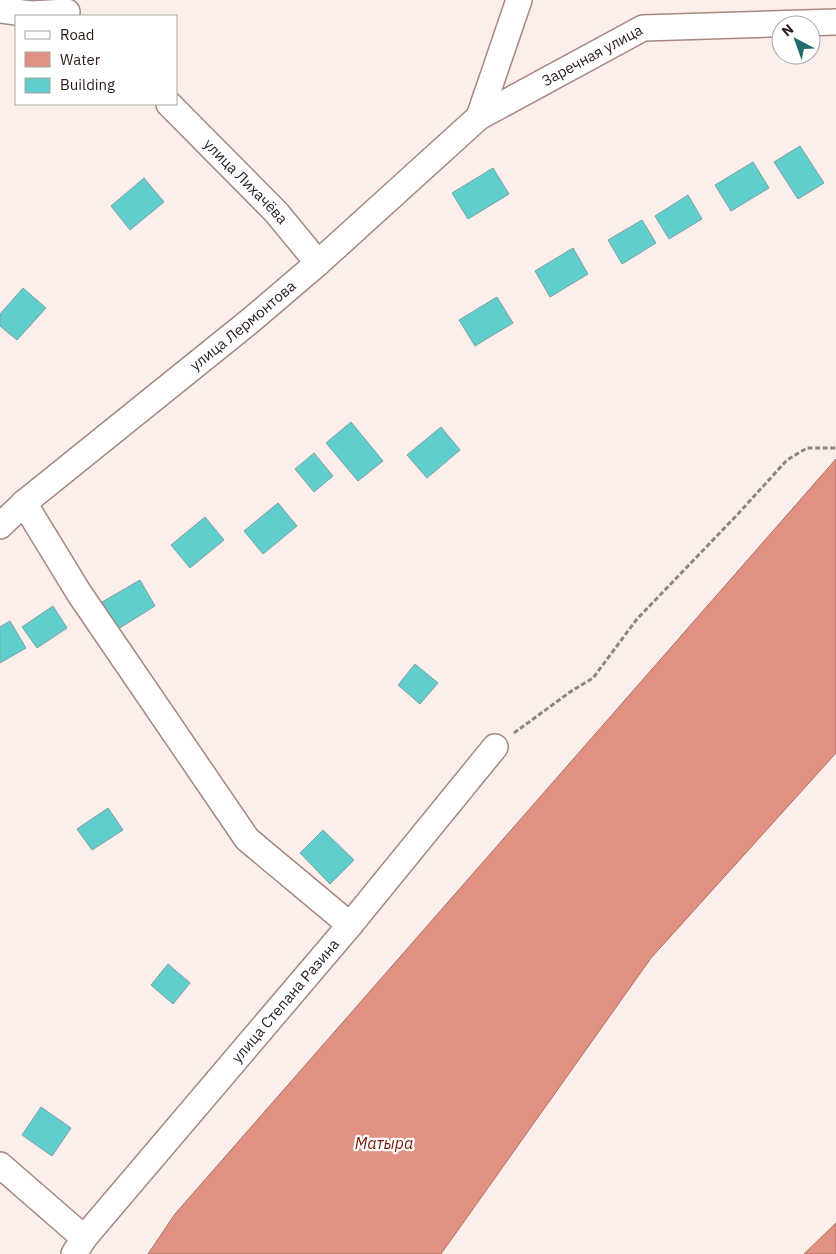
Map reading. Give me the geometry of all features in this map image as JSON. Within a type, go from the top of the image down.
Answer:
[{"type":"street","points":[[479,117],[519,0]]},
{"type":"street","points":[[0,10],[31,14],[65,9]]},
{"type":"street","name":"Заречная улица","points":[[479,117],[644,28],[836,22]]},
{"type":"street","name":"улица Лихачёва","points":[[170,105],[276,212],[318,263]]},
{"type":"street","name":"улица Лермонтова","points":[[0,526],[24,503],[250,321],[318,263],[479,117]]},
{"type":"street","points":[[24,503],[79,593],[247,839],[350,925]]},
{"type":"street","name":"улица Степана Разина","points":[[79,1246],[350,925],[495,747]]},
{"type":"street","points":[[0,1165],[79,1246]]},
{"type":"path","points":[[495,747],[570,692],[593,678],[637,619],[725,528],[787,460],[807,448],[836,448]]},
{"type":"water","name":"Матыра","points":[[836,459],[836,753],[651,958],[441,1254],[148,1254],[175,1214]]},
{"type":"water","points":[[836,1223],[836,1254],[804,1254]]},
{"type":"building","points":[[800,146],[824,183],[798,199],[774,162]]},
{"type":"building","points":[[753,162],[769,188],[731,211],[715,185]]},
{"type":"building","points":[[493,168],[509,194],[468,219],[452,193]]},
{"type":"building","points":[[144,178],[164,202],[130,230],[111,206]]},
{"type":"building","points":[[688,195],[702,219],[669,239],[655,216]]},
{"type":"building","points":[[642,220],[656,243],[622,264],[608,240]]},
{"type":"building","points":[[573,248],[588,274],[550,297],[535,271]]},
{"type":"building","points":[[23,288],[46,308],[17,340],[0,326],[0,314]]},
{"type":"building","points":[[497,297],[513,323],[475,346],[459,320]]},
{"type":"building","points":[[351,422],[383,461],[358,481],[326,443]]},
{"type":"building","points":[[441,427],[460,450],[427,478],[407,455]]},
{"type":"building","points":[[314,453],[333,476],[314,492],[295,469]]},
{"type":"building","points":[[278,503],[297,526],[263,554],[244,531]]},
{"type":"building","points":[[205,517],[224,540],[190,568],[171,545]]},
{"type":"building","points":[[140,580],[155,606],[118,629],[102,602]]},
{"type":"building","points":[[53,606],[67,628],[37,648],[22,627]]},
{"type":"building","points":[[10,621],[26,648],[0,663],[0,627]]},
{"type":"building","points":[[415,664],[438,683],[420,704],[398,685]]},
{"type":"building","points":[[108,808],[123,830],[92,850],[77,829]]},
{"type":"building","points":[[323,830],[354,860],[330,884],[300,853]]},
{"type":"building","points":[[168,964],[190,983],[173,1004],[151,985]]},
{"type":"building","points":[[41,1107],[71,1128],[52,1156],[22,1135]]}]
